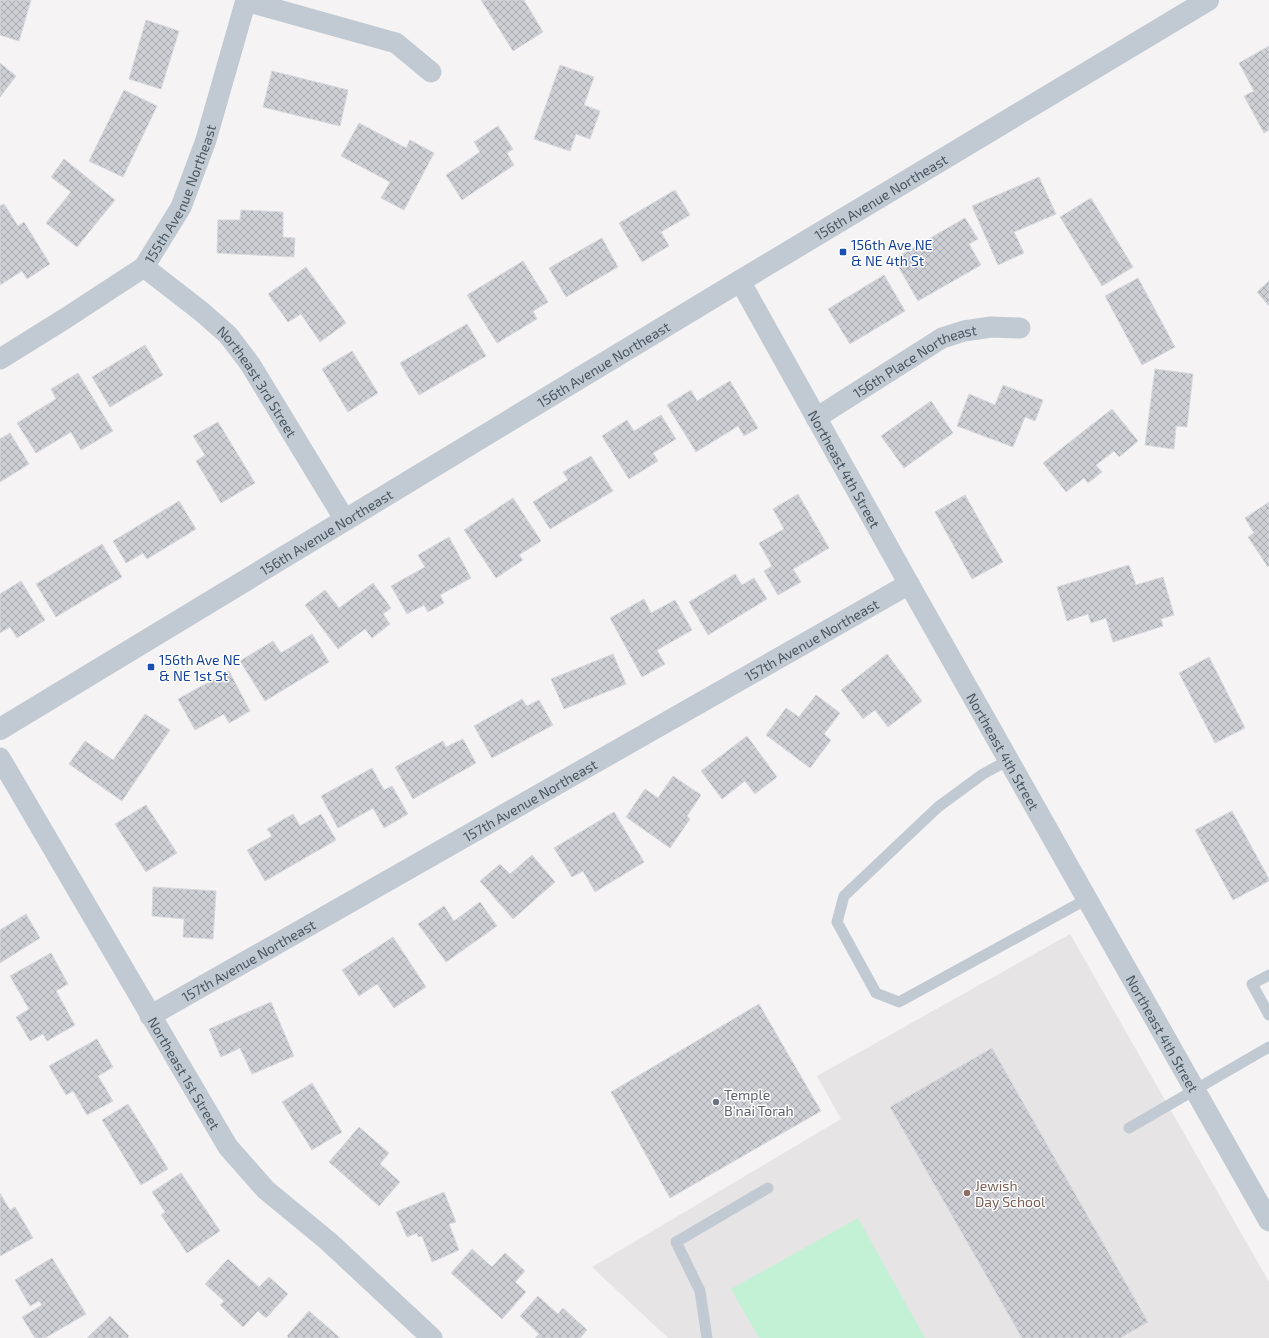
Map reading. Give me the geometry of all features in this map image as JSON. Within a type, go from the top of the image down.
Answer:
[{"type":"street","points":[[246,0],[396,43],[431,72]]},
{"type":"street","name":"155th Avenue Northeast","points":[[0,359],[144,267],[180,207],[206,140],[246,0]]},
{"type":"street","name":"156th Avenue Northeast","points":[[0,729],[740,281],[1208,0]]},
{"type":"street","name":"Northeast 3rd Street","points":[[144,267],[202,312],[228,335],[250,364],[345,520]]},
{"type":"street","name":"Northeast 4th Street","points":[[740,281],[909,584],[1269,1221]]},
{"type":"street","name":"156th Place Northeast","points":[[816,418],[942,338],[964,331],[991,327],[1020,328]]},
{"type":"street","name":"157th Avenue Northeast","points":[[150,1016],[909,584]]},
{"type":"street","name":"Northeast 1st Street","points":[[0,758],[228,1147],[266,1190],[328,1241],[432,1338]]},
{"type":"lane","points":[[1009,760],[983,774],[938,807],[844,896],[837,922],[876,993],[899,1002],[1087,899]]},
{"type":"lane","points":[[1269,975],[1252,984],[1269,1015]]},
{"type":"lane","points":[[1129,1128],[1269,1047]]},
{"type":"lane","points":[[707,1338],[700,1291],[676,1242],[768,1188]]},
{"type":"shaded area","name":"Jewish Day School","points":[[1070,934],[1269,1282],[1269,1338],[668,1338],[592,1267],[841,1119],[817,1076]]},
{"type":"green space","points":[[858,1218],[925,1338],[759,1338],[731,1289]]},
{"type":"building","points":[[0,0],[31,0],[19,41],[0,35]]},
{"type":"building","points":[[481,0],[524,0],[543,32],[513,51]]},
{"type":"building","points":[[146,20],[179,31],[161,89],[129,79]]},
{"type":"building","points":[[1269,46],[1269,130],[1264,133],[1244,96],[1254,91],[1239,63]]},
{"type":"building","points":[[0,63],[16,76],[0,97]]},
{"type":"building","points":[[560,65],[594,77],[584,105],[600,111],[590,139],[576,134],[570,151],[534,139]]},
{"type":"building","points":[[272,71],[348,90],[340,126],[263,107]]},
{"type":"building","points":[[124,90],[157,106],[123,177],[89,161]]},
{"type":"building","points":[[359,123],[406,148],[410,140],[434,153],[404,210],[381,198],[390,182],[341,156]]},
{"type":"building","points":[[498,126],[513,149],[507,153],[514,165],[462,200],[446,175],[480,152],[474,142]]},
{"type":"building","points":[[64,159],[115,200],[77,247],[46,223],[71,192],[51,177]]},
{"type":"building","points":[[1039,177],[1056,214],[1014,232],[1024,253],[998,265],[972,206]]},
{"type":"building","points":[[675,190],[690,215],[661,232],[669,246],[642,262],[619,223]]},
{"type":"building","points":[[1091,198],[1133,267],[1102,286],[1060,217]]},
{"type":"building","points":[[4,204],[18,226],[24,222],[50,264],[27,279],[22,271],[0,285],[0,206]]},
{"type":"building","points":[[241,210],[283,212],[283,237],[295,238],[294,257],[217,253],[218,220],[240,220]]},
{"type":"building","points":[[965,218],[978,239],[969,244],[981,265],[918,301],[894,259]]},
{"type":"building","points":[[602,238],[618,267],[566,297],[549,268]]},
{"type":"building","points":[[523,261],[548,302],[533,311],[537,319],[497,343],[467,295]]},
{"type":"building","points":[[306,267],[346,323],[320,342],[301,314],[288,322],[268,294]]},
{"type":"building","points":[[884,275],[905,311],[850,344],[828,309]]},
{"type":"building","points":[[1138,278],[1175,347],[1142,365],[1105,296]]},
{"type":"building","points":[[1269,281],[1269,306],[1257,292]]},
{"type":"building","points":[[467,324],[486,356],[419,395],[400,363]]},
{"type":"building","points":[[145,345],[163,375],[110,407],[92,377]]},
{"type":"building","points":[[352,351],[378,393],[348,412],[322,369]]},
{"type":"building","points":[[1155,369],[1193,374],[1187,427],[1176,426],[1174,449],[1145,445]]},
{"type":"building","points":[[78,373],[113,431],[81,450],[71,432],[36,453],[17,423],[56,399],[51,389]]},
{"type":"building","points":[[730,381],[758,428],[744,436],[738,426],[696,452],[667,405],[691,390],[697,401]]},
{"type":"building","points":[[1003,385],[1043,400],[1035,421],[1025,417],[1013,447],[957,426],[969,394],[995,405]]},
{"type":"building","points":[[931,401],[953,433],[904,468],[881,436]]},
{"type":"building","points":[[1112,409],[1138,441],[1119,457],[1114,451],[1096,465],[1102,472],[1088,483],[1084,478],[1066,492],[1043,463]]},
{"type":"building","points":[[661,415],[676,439],[653,453],[658,461],[629,479],[602,436],[627,420],[634,431]]},
{"type":"building","points":[[218,422],[255,483],[221,503],[196,461],[205,455],[193,436]]},
{"type":"building","points":[[10,433],[29,464],[0,482],[0,439]]},
{"type":"building","points":[[591,456],[613,491],[550,529],[533,502],[568,480],[563,472]]},
{"type":"building","points":[[798,494],[829,548],[793,569],[801,582],[778,595],[764,571],[772,566],[759,543],[784,529],[773,509]]},
{"type":"building","points":[[965,495],[1003,562],[972,579],[935,512]]},
{"type":"building","points":[[513,498],[541,541],[519,555],[523,560],[496,578],[464,530]]},
{"type":"building","points":[[179,501],[196,529],[147,559],[143,553],[126,563],[113,541]]},
{"type":"building","points":[[1269,502],[1268,567],[1248,537],[1254,533],[1245,518]]},
{"type":"building","points":[[449,537],[471,578],[440,595],[444,603],[428,612],[424,605],[407,614],[391,586],[425,567],[418,555]]},
{"type":"building","points":[[102,544],[122,577],[56,617],[36,584]]},
{"type":"building","points":[[1129,565],[1136,585],[1163,577],[1174,615],[1161,619],[1163,626],[1113,642],[1106,618],[1091,623],[1088,614],[1067,621],[1057,587]]},
{"type":"building","points":[[735,574],[742,585],[754,578],[767,599],[708,635],[689,602]]},
{"type":"building","points":[[21,581],[45,620],[17,638],[10,627],[0,633],[0,594]]},
{"type":"building","points":[[373,583],[391,608],[383,614],[390,624],[372,638],[365,629],[338,649],[305,605],[325,590],[339,608]]},
{"type":"building","points":[[644,599],[651,613],[675,600],[692,630],[657,650],[665,664],[642,677],[610,618]]},
{"type":"building","points":[[312,634],[329,662],[265,701],[240,661],[273,641],[281,653]]},
{"type":"building","points":[[613,654],[626,684],[564,709],[551,679]]},
{"type":"building","points":[[887,654],[922,701],[888,727],[875,710],[863,719],[841,690]]},
{"type":"building","points":[[1209,657],[1245,728],[1215,743],[1179,673]]},
{"type":"building","points":[[229,671],[250,711],[229,723],[224,714],[195,730],[178,699]]},
{"type":"building","points":[[816,695],[840,713],[824,734],[831,740],[810,768],[766,735],[786,708],[799,717]]},
{"type":"building","points":[[522,699],[527,706],[539,700],[553,725],[492,758],[474,726]]},
{"type":"building","points":[[145,714],[170,730],[122,801],[69,764],[85,741],[113,760]]},
{"type":"building","points":[[747,736],[777,777],[755,794],[745,781],[722,799],[701,771]]},
{"type":"building","points":[[463,739],[476,763],[413,799],[395,767],[443,741],[446,747]]},
{"type":"building","points":[[372,768],[384,790],[392,786],[408,814],[384,828],[373,808],[338,828],[321,796]]},
{"type":"building","points":[[673,776],[701,795],[687,816],[690,819],[670,848],[626,817],[645,789],[658,798]]},
{"type":"building","points":[[146,805],[177,853],[146,872],[115,824]]},
{"type":"building","points":[[1232,811],[1269,879],[1269,881],[1233,900],[1195,830]]},
{"type":"building","points":[[614,812],[644,862],[595,892],[583,871],[572,877],[554,848]]},
{"type":"building","points":[[293,814],[300,826],[321,814],[336,840],[265,881],[247,850],[272,836],[267,829]]},
{"type":"building","points":[[532,855],[555,882],[513,919],[480,881],[500,864],[510,874]]},
{"type":"building","points":[[153,887],[216,891],[213,939],[183,937],[184,919],[152,916]]},
{"type":"building","points":[[480,902],[497,926],[446,962],[418,924],[444,906],[454,921]]},
{"type":"building","points":[[26,914],[40,938],[0,963],[0,930]]},
{"type":"building","points":[[393,937],[426,987],[394,1008],[377,984],[359,996],[342,970]]},
{"type":"building","points":[[51,953],[68,984],[56,991],[75,1025],[47,1041],[43,1034],[30,1041],[16,1017],[29,1009],[10,976]]},
{"type":"building","points":[[271,1002],[294,1056],[252,1074],[240,1048],[221,1057],[209,1029]]},
{"type":"building","name":"Temple B'nai Torah","points":[[759,1004],[821,1111],[670,1198],[611,1092]]},
{"type":"building","points":[[97,1039],[113,1067],[98,1076],[113,1101],[87,1115],[73,1091],[66,1095],[49,1066]]},
{"type":"building","points":[[992,1048],[1148,1322],[1120,1338],[1022,1338],[890,1107]]},
{"type":"building","points":[[312,1083],[342,1132],[312,1150],[282,1102]]},
{"type":"building","points":[[128,1104],[168,1169],[141,1185],[102,1120]]},
{"type":"building","points":[[359,1127],[389,1153],[380,1164],[400,1182],[379,1206],[329,1162]]},
{"type":"building","points":[[181,1173],[220,1231],[187,1253],[161,1215],[165,1212],[152,1192]]},
{"type":"building","points":[[444,1192],[456,1222],[449,1224],[459,1250],[432,1262],[422,1236],[418,1237],[417,1233],[407,1237],[396,1212]]},
{"type":"building","points":[[0,1193],[10,1210],[15,1207],[33,1238],[0,1256]]},
{"type":"building","points":[[472,1249],[492,1267],[505,1253],[525,1271],[515,1282],[526,1292],[502,1319],[451,1273]]},
{"type":"building","points":[[52,1258],[86,1314],[45,1338],[35,1338],[22,1317],[42,1305],[39,1301],[30,1306],[15,1280]]},
{"type":"building","points":[[228,1259],[259,1287],[269,1277],[288,1294],[266,1318],[258,1311],[243,1327],[220,1305],[224,1301],[205,1284]]},
{"type":"building","points":[[538,1296],[558,1314],[563,1308],[587,1330],[580,1338],[535,1338],[539,1334],[520,1316]]},
{"type":"building","points":[[309,1311],[340,1338],[289,1338],[287,1336]]},
{"type":"building","points":[[110,1316],[129,1336],[127,1338],[87,1338]]},
{"type":"place","name":"156th Ave NE & NE 4th St","points":[[843,252]]},
{"type":"place","name":"156th Ave NE & NE 1st St","points":[[151,667]]},
{"type":"place","name":"Temple B'nai Torah","points":[[716,1102]]},
{"type":"place","name":"Jewish Day School","points":[[967,1193]]}]
